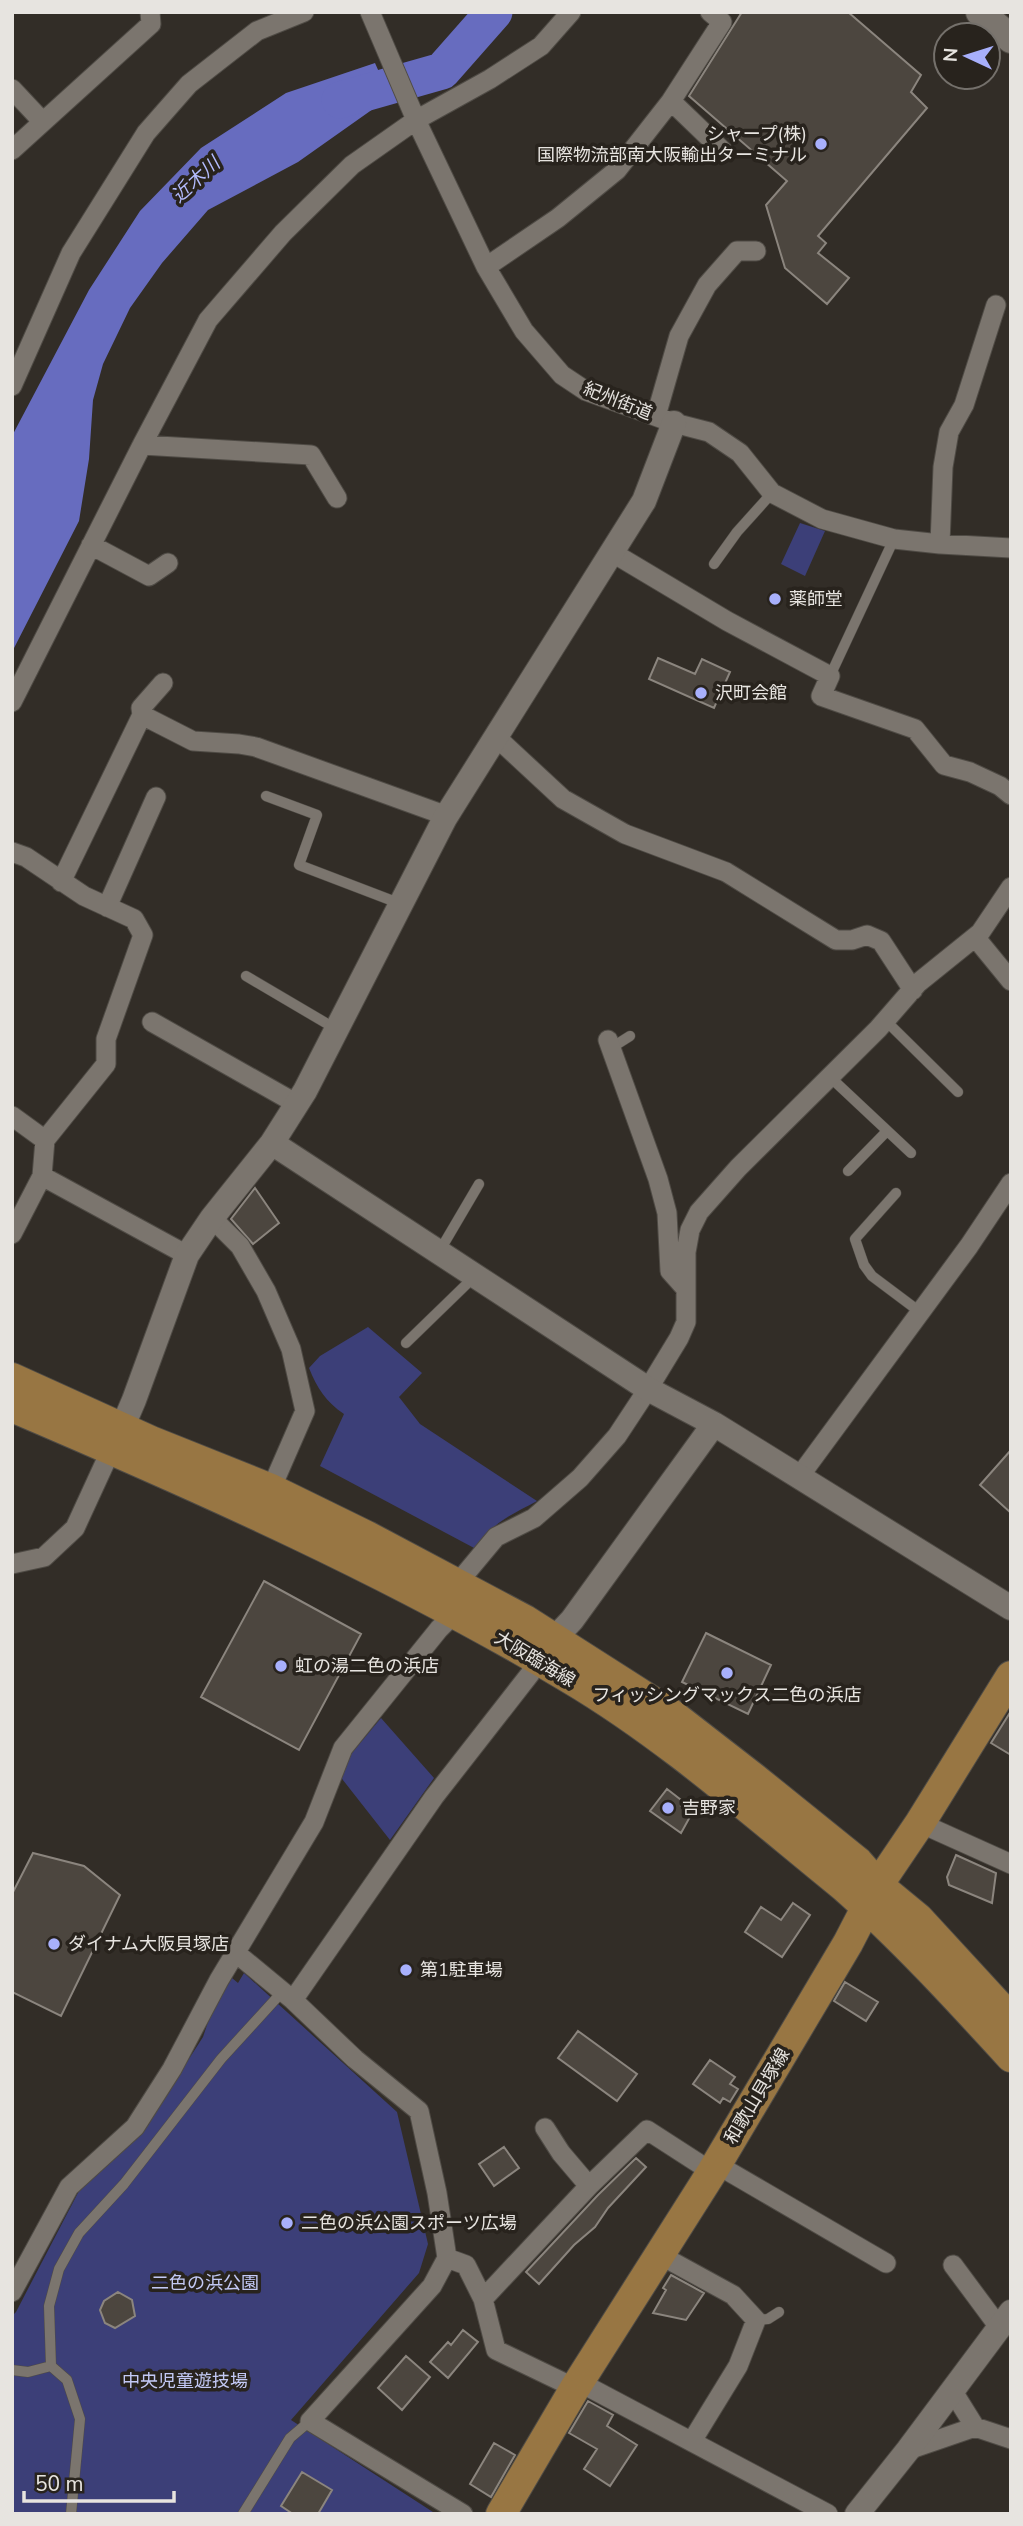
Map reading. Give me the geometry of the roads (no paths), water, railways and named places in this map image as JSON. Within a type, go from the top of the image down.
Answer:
[{"type":"main road","points":[[980,12],[1011,39]]},
{"type":"main road","name":"大阪臨海線","points":[[12,1378],[116,1439],[267,1518],[456,1599],[525,1620],[545,1649],[669,1712],[858,1862],[872,1895],[966,2008],[1011,2057]]},
{"type":"main road","name":"大阪臨海線","points":[[12,1407],[271,1489],[367,1536],[456,1599]]},
{"type":"main road","name":"和歌山貝塚線","points":[[501,2514],[577,2385],[714,2168],[848,1943],[872,1895],[1011,1676]]},
{"type":"main road","name":"大阪臨海線","points":[[872,1895],[918,1918],[1011,2019]]},
{"type":"street","points":[[12,150],[150,24],[150,12]]},
{"type":"street","points":[[12,386],[71,253],[146,133],[190,84],[257,31],[304,12]]},
{"type":"street","name":"紀州街道","points":[[370,12],[415,118],[486,267],[524,331],[562,375],[586,391],[709,432],[740,453],[772,493],[821,519],[894,539],[1011,548]]},
{"type":"street","points":[[12,702],[208,320],[283,233],[352,165],[415,118],[491,79],[541,46],[571,12]]},
{"type":"street","points":[[486,267],[558,218],[617,170],[671,101],[722,22],[710,12]]},
{"type":"street","points":[[12,89],[42,121]]},
{"type":"street","points":[[671,101],[724,152]]},
{"type":"street","points":[[12,1564],[44,1558],[75,1528],[134,1400],[187,1255],[212,1218],[272,1143],[297,1104],[447,816],[644,501],[665,419],[679,335],[707,285],[737,251],[756,251]]},
{"type":"street","points":[[940,544],[943,467],[949,432],[964,405],[996,305]]},
{"type":"street","points":[[142,445],[311,454],[337,498]]},
{"type":"street","points":[[91,545],[149,576],[168,563]]},
{"type":"street","points":[[613,553],[727,621],[830,676],[821,696],[915,729],[944,765],[970,772],[1000,786],[1011,795]]},
{"type":"street","points":[[61,882],[142,715],[141,708],[163,683]]},
{"type":"street","points":[[142,715],[193,741],[256,747],[447,816]]},
{"type":"street","points":[[495,736],[563,799],[625,834],[726,872],[836,940],[852,940],[867,935],[881,942],[913,990]]},
{"type":"street","points":[[107,907],[156,797]]},
{"type":"street","points":[[12,852],[26,857],[84,897],[134,919],[143,935],[106,1039],[106,1064],[45,1140],[42,1176],[12,1234]]},
{"type":"street","points":[[12,2292],[69,2187],[135,2127],[172,2069],[219,1980],[314,1822],[343,1748],[439,1629],[496,1537],[534,1518],[580,1478],[617,1436],[648,1389],[679,1338],[685,1322],[687,1252],[690,1230],[699,1212],[738,1168],[886,1021],[913,990],[980,933],[1011,887]]},
{"type":"street","points":[[975,937],[1011,981]]},
{"type":"street","points":[[152,1022],[297,1104]]},
{"type":"street","points":[[610,1044],[658,1179],[667,1213],[670,1271],[687,1289]]},
{"type":"street","points":[[12,1115],[45,1140]]},
{"type":"street","points":[[272,1143],[648,1389],[714,1424],[1011,1608]]},
{"type":"street","points":[[42,1176],[187,1255]]},
{"type":"street","points":[[799,1476],[1011,1183]]},
{"type":"street","points":[[212,1218],[240,1246],[266,1291],[291,1349],[305,1411],[271,1489]]},
{"type":"street","points":[[288,1995],[530,1674],[545,1649],[572,1620],[714,1424]]},
{"type":"street","points":[[920,1823],[1011,1864]]},
{"type":"street","points":[[236,1953],[288,1995],[355,2059],[419,2111],[437,2193],[447,2258],[432,2286],[310,2421],[463,2514]]},
{"type":"street","points":[[545,2128],[561,2153],[589,2186]]},
{"type":"street","points":[[483,2299],[589,2186],[647,2130],[886,2263]]},
{"type":"street","points":[[660,2255],[733,2295],[756,2320],[738,2366],[692,2441]]},
{"type":"street","points":[[447,2258],[466,2265],[483,2299],[496,2350],[577,2385],[692,2441],[828,2514]]},
{"type":"street","points":[[857,2514],[1005,2319],[953,2265]]},
{"type":"street","points":[[952,2390],[975,2427]]},
{"type":"street","points":[[908,2450],[975,2427],[1011,2439]]},
{"type":"lane","points":[[714,564],[737,532],[772,493]]},
{"type":"lane","points":[[830,676],[894,539]]},
{"type":"lane","points":[[266,796],[317,814],[299,865],[401,904]]},
{"type":"lane","points":[[246,976],[337,1029]]},
{"type":"lane","points":[[886,1021],[958,1092]]},
{"type":"lane","points":[[610,1044],[630,1036]]},
{"type":"lane","points":[[830,1077],[911,1153]]},
{"type":"lane","points":[[848,1171],[887,1131]]},
{"type":"lane","points":[[439,1252],[479,1184]]},
{"type":"lane","points":[[896,1193],[855,1239],[864,1265],[873,1276],[920,1312]]},
{"type":"lane","points":[[406,1343],[475,1276]]},
{"type":"lane","points":[[71,2514],[80,2419],[67,2380],[51,2366],[49,2306],[59,2269],[79,2233],[124,2184],[221,2059],[288,1995]]},
{"type":"lane","points":[[756,2320],[768,2319],[779,2312]]},
{"type":"lane","points":[[12,2370],[29,2372],[51,2366]]},
{"type":"lane","points":[[243,2514],[290,2438],[310,2421]]},
{"type":"water","points":[[375,63],[390,97],[298,162],[208,210],[162,263],[130,308],[103,364],[93,400],[89,459],[79,521],[12,652],[12,436],[89,290],[140,211],[201,148],[286,93]]},
{"type":"waterway","name":"近木川","points":[[340,100],[442,71],[494,12]]},
{"type":"place","name":"シャープ(株) 国際物流部南大阪輸出ターミナル","points":[[821,144]]},
{"type":"place","name":"薬師堂","points":[[775,599]]},
{"type":"place","name":"沢町会館","points":[[701,693]]},
{"type":"place","name":"虹の湯二色の浜店","points":[[281,1666]]},
{"type":"place","name":"フィッシングマックス二色の浜店","points":[[727,1673]]},
{"type":"place","name":"吉野家","points":[[668,1808]]},
{"type":"place","name":"ダイナム大阪貝塚店","points":[[54,1944]]},
{"type":"place","name":"第1駐車場","points":[[406,1970]]},
{"type":"place","name":"二色の浜公園スポーツ広場","points":[[287,2223]]},
{"type":"park label","name":"二色の浜公園","points":[[205,2283]]},
{"type":"park label","name":"中央児童遊技場","points":[[185,2381]]}]
